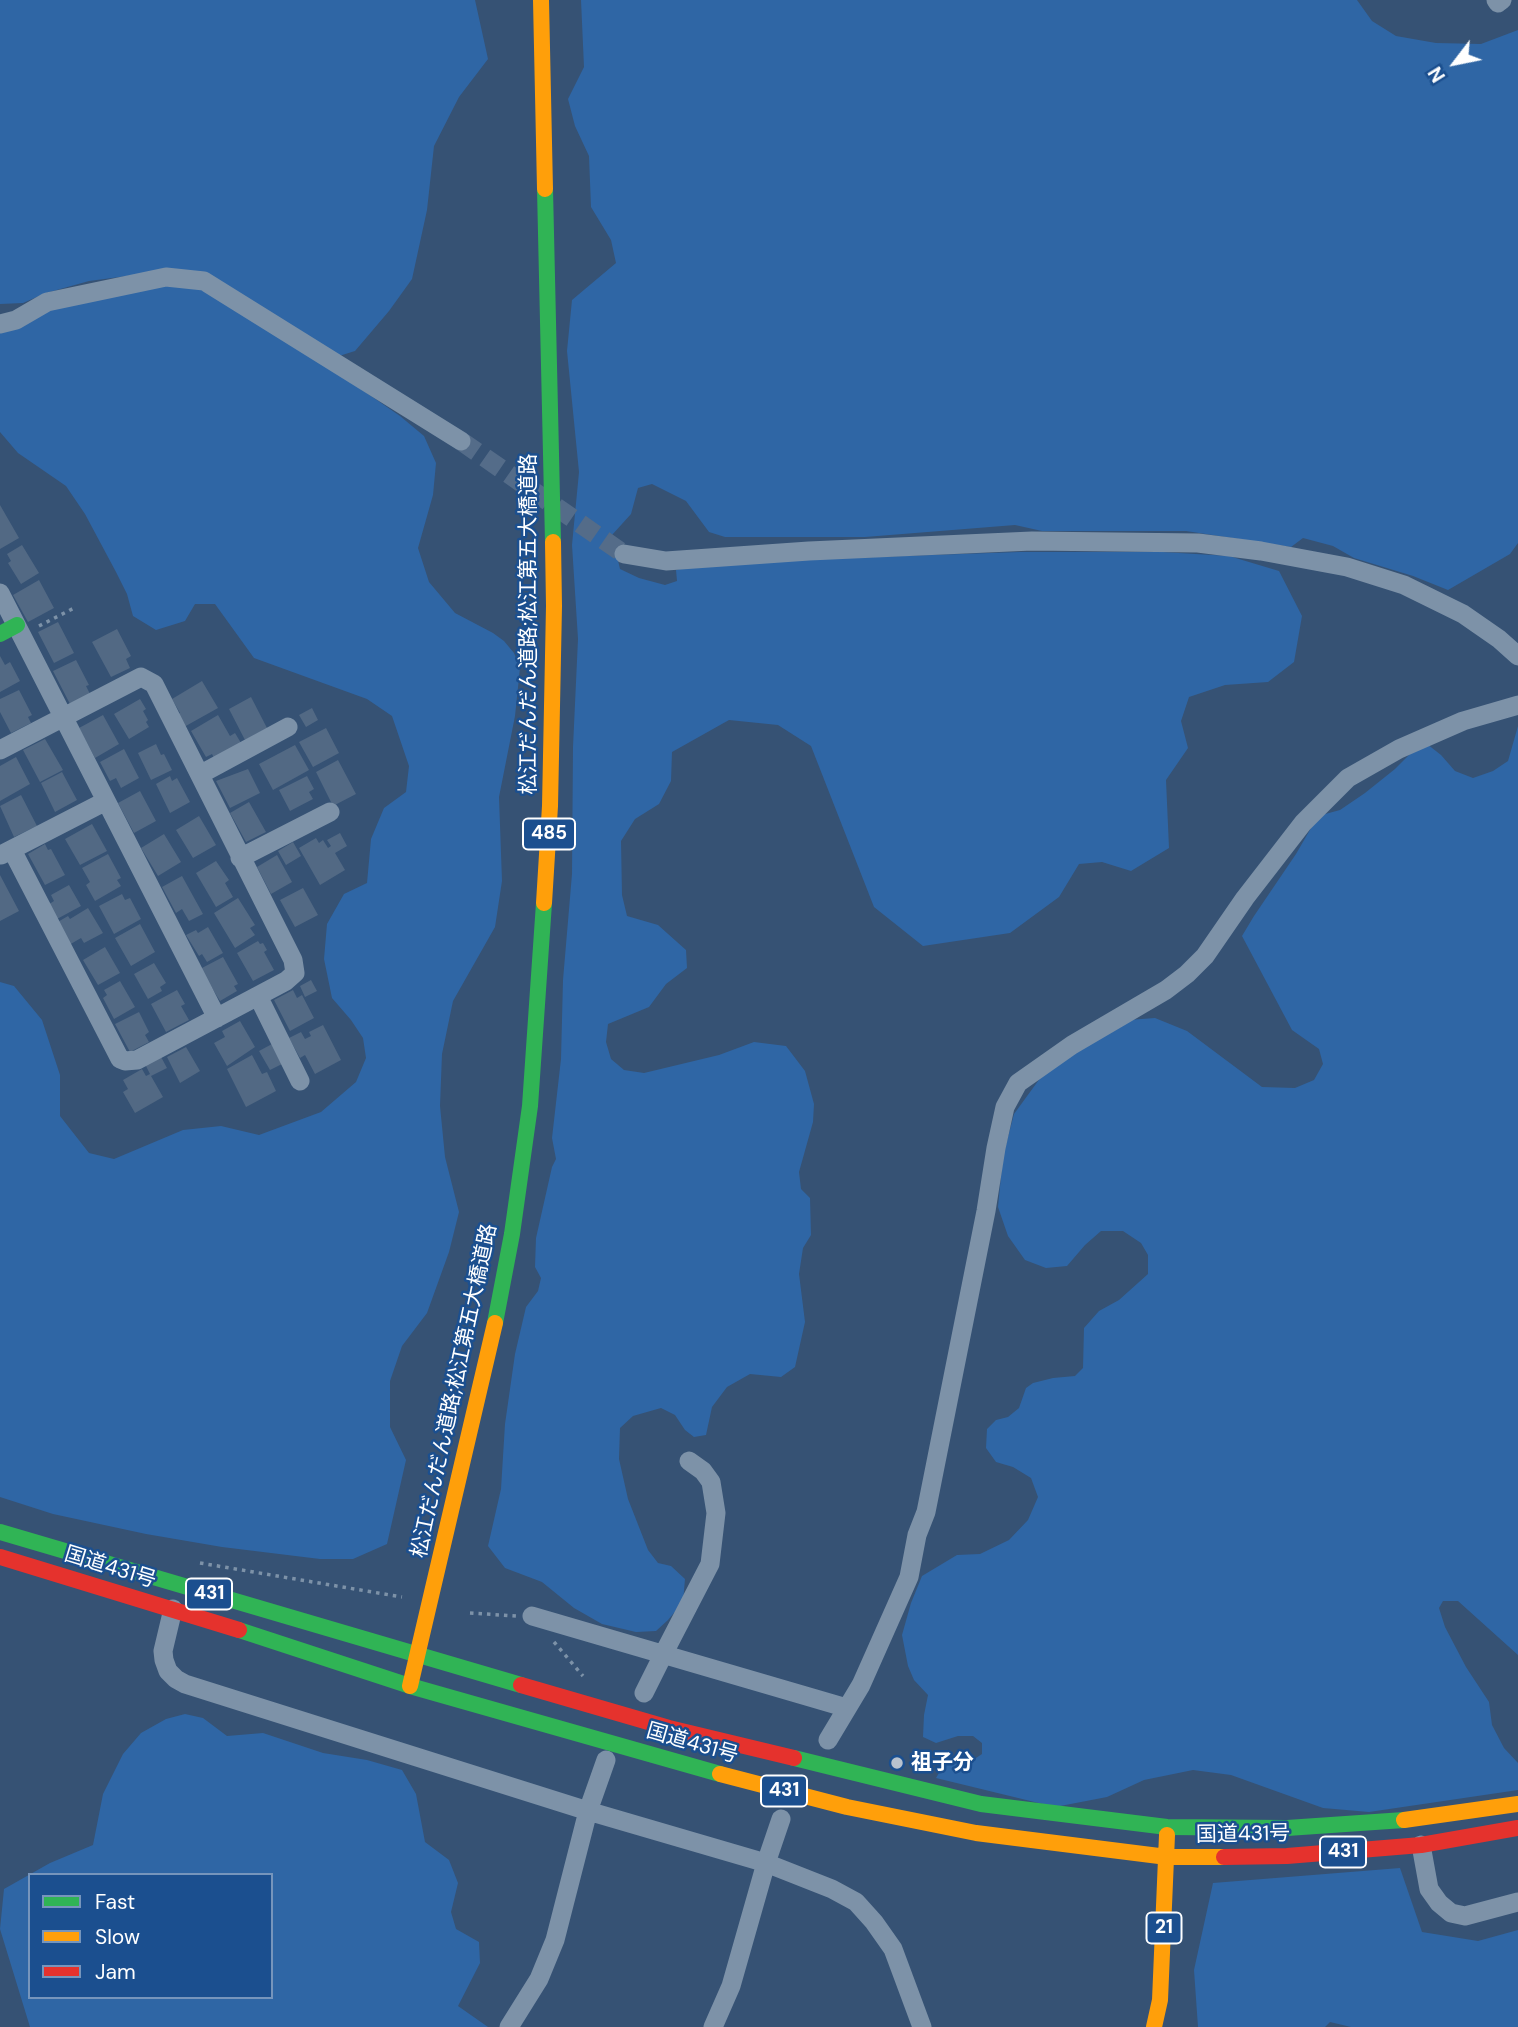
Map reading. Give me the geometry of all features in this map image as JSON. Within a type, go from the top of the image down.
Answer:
[{"type":"main road","name":"松江だんだん道路;松江第五大橋道路","points":[[418,1656],[489,1352],[512,1234],[530,1106],[541,965],[550,806],[554,606],[541,0]]},
{"type":"main road","name":"国道431号","points":[[0,1532],[669,1728],[981,1804],[1167,1827],[1354,1825],[1518,1804]]},
{"type":"main road","name":"国道431号","points":[[0,1557],[173,1609],[410,1686],[755,1784],[847,1807],[976,1833],[1167,1857],[1287,1856],[1421,1845],[1518,1828]]},
{"type":"main road","name":"485","points":[[410,1686],[418,1656]]},
{"type":"main road","name":"21","points":[[1154,2027],[1160,2000],[1167,1827]]},
{"type":"street","points":[[1496,0],[1498,3],[1502,0]]},
{"type":"street","points":[[0,324],[16,320],[47,302],[166,277],[204,281],[461,441]]},
{"type":"street","points":[[624,554],[666,561],[795,551],[1032,541],[1198,543],[1261,551],[1347,567],[1404,586],[1463,614],[1518,656]]},
{"type":"street","points":[[0,593],[13,631],[64,717],[217,1018]]},
{"type":"street","points":[[0,750],[141,677],[154,684],[295,967],[291,978],[137,1060],[120,1059],[6,853],[106,801]]},
{"type":"street","points":[[828,1740],[861,1685],[909,1577],[917,1535],[926,1512],[998,1138],[1005,1107],[1018,1083],[1036,1068],[1166,990],[1187,974],[1205,956],[1245,898],[1303,823],[1348,778],[1399,750],[1463,721],[1518,705]]},
{"type":"street","points":[[201,774],[288,727]]},
{"type":"street","points":[[240,858],[330,812]]},
{"type":"street","points":[[258,996],[300,1082]]},
{"type":"street","points":[[644,1693],[710,1564],[716,1513],[711,1482],[703,1471],[689,1461]]},
{"type":"street","points":[[173,1609],[163,1651],[164,1660],[168,1671],[185,1684],[588,1811],[765,1863],[832,1889],[856,1902],[874,1922],[892,1949],[922,2027]]},
{"type":"street","points":[[532,1616],[847,1708]]},
{"type":"street","points":[[509,2027],[539,1979],[555,1940],[588,1811],[606,1760]]},
{"type":"street","points":[[713,2027],[731,1986],[765,1863],[781,1819]]},
{"type":"street","points":[[1421,1845],[1429,1889],[1451,1913],[1465,1916],[1518,1902]]},
{"type":"path","points":[[13,631],[74,608]]},
{"type":"path","points":[[193,1562],[402,1597]]},
{"type":"shaded area","points":[[0,0],[475,0],[488,59],[459,97],[434,146],[427,210],[412,279],[355,351],[339,356],[241,295],[135,275],[89,281],[46,293],[23,303],[0,304]]},
{"type":"shaded area","points":[[581,0],[1357,0],[1372,21],[1396,36],[1436,43],[1481,44],[1518,30],[1518,543],[1510,554],[1448,590],[1354,558],[1333,546],[1303,538],[1291,547],[1186,531],[1042,531],[1015,525],[865,537],[725,537],[709,532],[686,501],[652,484],[638,488],[631,514],[612,535],[620,569],[639,578],[665,585],[677,581],[676,570],[702,563],[1020,552],[1162,552],[1229,556],[1279,571],[1302,616],[1294,662],[1268,682],[1225,685],[1189,697],[1181,721],[1188,748],[1166,780],[1169,848],[1131,871],[1102,862],[1079,864],[1059,897],[1010,933],[923,946],[874,907],[811,746],[778,725],[729,720],[672,752],[671,781],[659,804],[635,819],[621,841],[622,895],[627,916],[658,925],[686,950],[687,968],[666,984],[649,1007],[608,1024],[606,1042],[611,1059],[624,1070],[644,1073],[719,1055],[754,1042],[786,1046],[805,1071],[814,1104],[813,1122],[799,1172],[801,1189],[810,1198],[811,1235],[803,1248],[799,1274],[805,1322],[795,1367],[781,1377],[750,1374],[727,1387],[712,1407],[706,1435],[694,1437],[685,1430],[675,1415],[661,1408],[633,1416],[620,1428],[619,1459],[628,1499],[648,1550],[658,1563],[671,1566],[685,1579],[683,1602],[668,1620],[656,1631],[636,1632],[602,1624],[574,1608],[542,1582],[505,1568],[488,1546],[501,1489],[505,1424],[515,1354],[526,1307],[538,1291],[541,1278],[535,1267],[536,1238],[556,1159],[552,1138],[561,1059],[563,980],[572,874],[573,747],[578,639],[572,545],[579,472],[567,351],[572,300],[616,263],[611,240],[591,207],[589,156],[575,126],[568,99],[584,67]]},
{"type":"shaded area","points":[[165,283],[205,288],[345,378],[424,436],[436,463],[433,495],[418,548],[429,582],[455,613],[504,641],[514,653],[520,668],[515,716],[499,797],[502,881],[495,927],[453,1001],[442,1054],[440,1106],[445,1157],[459,1212],[449,1252],[427,1313],[402,1346],[390,1381],[390,1427],[406,1460],[387,1544],[353,1559],[320,1559],[146,1534],[53,1514],[0,1497],[0,982],[14,986],[42,1020],[60,1075],[60,1116],[89,1153],[114,1159],[183,1130],[221,1126],[259,1135],[321,1112],[356,1082],[366,1058],[363,1038],[332,998],[324,959],[327,924],[344,894],[367,883],[371,839],[384,808],[406,792],[409,766],[392,716],[367,699],[254,658],[215,604],[195,604],[185,621],[156,630],[133,616],[127,594],[116,572],[85,514],[66,486],[18,453],[0,432],[0,330],[50,307]]},
{"type":"shaded area","points":[[1518,726],[1518,1655],[1458,1601],[1443,1601],[1439,1608],[1445,1627],[1466,1667],[1489,1702],[1492,1725],[1504,1748],[1518,1763],[1518,1790],[1369,1812],[1323,1808],[1231,1775],[1193,1770],[1144,1780],[1107,1797],[1055,1807],[936,1778],[943,1766],[957,1760],[973,1760],[982,1754],[982,1743],[973,1736],[958,1736],[936,1743],[923,1737],[928,1695],[914,1680],[908,1666],[902,1635],[922,1576],[957,1555],[980,1554],[1009,1540],[1028,1520],[1038,1497],[1031,1478],[1013,1467],[996,1462],[986,1448],[987,1429],[996,1420],[1008,1417],[1019,1408],[1026,1388],[1033,1383],[1075,1376],[1083,1368],[1084,1328],[1099,1311],[1119,1300],[1148,1274],[1148,1255],[1141,1243],[1123,1231],[1101,1231],[1067,1266],[1046,1268],[1025,1260],[1008,1236],[998,1207],[1003,1156],[1014,1114],[1041,1077],[1068,1053],[1128,1020],[1155,1018],[1187,1031],[1262,1087],[1295,1088],[1314,1080],[1323,1064],[1319,1049],[1292,1030],[1242,936],[1318,816],[1340,810],[1395,769],[1416,748],[1427,744],[1455,771],[1473,778],[1493,771],[1508,761]]},
{"type":"shaded area","points":[[185,1714],[203,1718],[227,1736],[263,1733],[323,1753],[367,1760],[402,1770],[416,1794],[425,1842],[449,1860],[458,1883],[451,1912],[456,1929],[479,1942],[480,1963],[458,2006],[488,2027],[30,2027],[0,1929],[4,1889],[28,1875],[28,1999],[273,1999],[273,1873],[32,1873],[93,1845],[103,1794],[123,1754],[141,1733],[166,1719]]},
{"type":"shaded area","points":[[1400,1868],[1422,1932],[1478,1941],[1518,1930],[1518,2027],[1351,2027],[1330,2022],[1325,2027],[1198,2027],[1194,1970],[1213,1883]]},
{"type":"building","points":[[0,505],[19,538],[0,549]]},
{"type":"building","points":[[22,545],[39,573],[21,584],[8,563],[11,561],[7,554]]},
{"type":"building","points":[[39,580],[54,608],[28,622],[13,595]]},
{"type":"building","points":[[58,622],[74,653],[54,663],[38,632]]},
{"type":"building","points":[[117,629],[131,656],[126,659],[130,668],[111,677],[92,642]]},
{"type":"building","points":[[0,656],[5,665],[10,662],[20,681],[0,692]]},
{"type":"building","points":[[76,660],[89,685],[86,686],[90,694],[70,704],[53,671]]},
{"type":"building","points":[[202,681],[218,708],[184,727],[172,699]]},
{"type":"building","points":[[19,690],[32,715],[28,717],[31,723],[11,733],[0,712],[0,699]]},
{"type":"building","points":[[251,697],[267,728],[245,740],[229,709]]},
{"type":"building","points":[[140,699],[146,709],[143,711],[149,727],[129,739],[114,714]]},
{"type":"building","points":[[312,708],[318,720],[306,727],[299,715]]},
{"type":"building","points":[[103,715],[119,744],[95,758],[79,728]]},
{"type":"building","points":[[218,715],[230,736],[235,733],[241,743],[214,758],[212,754],[206,757],[191,731]]},
{"type":"building","points":[[326,728],[339,753],[313,767],[299,742]]},
{"type":"building","points":[[45,739],[63,770],[40,782],[23,750]]},
{"type":"building","points":[[156,744],[172,770],[151,780],[138,753]]},
{"type":"building","points":[[295,745],[309,770],[273,790],[259,764]]},
{"type":"building","points":[[124,749],[139,778],[121,788],[116,778],[110,781],[100,762]]},
{"type":"building","points":[[16,757],[30,784],[0,801],[0,766]]},
{"type":"building","points":[[338,760],[356,794],[333,806],[316,772]]},
{"type":"building","points":[[248,769],[260,793],[230,808],[216,781]]},
{"type":"building","points":[[62,772],[77,800],[55,812],[41,783]]},
{"type":"building","points":[[170,776],[172,781],[177,778],[190,802],[170,813],[156,784]]},
{"type":"building","points":[[307,776],[314,789],[309,792],[313,799],[290,811],[279,790]]},
{"type":"building","points":[[140,791],[156,821],[134,833],[118,803]]},
{"type":"building","points":[[21,795],[37,826],[14,837],[0,806]]},
{"type":"building","points":[[249,802],[266,832],[246,842],[230,813]]},
{"type":"building","points":[[199,816],[216,845],[193,858],[176,830]]},
{"type":"building","points":[[92,824],[107,851],[80,865],[65,839]]},
{"type":"building","points":[[340,833],[347,846],[335,853],[345,870],[320,885],[299,848],[316,838],[319,843],[323,840],[328,848],[331,846],[327,840]]},
{"type":"building","points":[[164,834],[181,862],[158,876],[141,848]]},
{"type":"building","points":[[293,842],[301,856],[286,865],[278,851]]},
{"type":"building","points":[[45,844],[48,850],[51,849],[65,875],[45,885],[28,854]]},
{"type":"building","points":[[108,854],[121,878],[117,880],[121,886],[95,901],[86,885],[90,882],[82,868]]},
{"type":"building","points":[[277,855],[292,882],[271,894],[257,867]]},
{"type":"building","points":[[216,861],[229,880],[225,883],[233,897],[216,907],[196,873]]},
{"type":"building","points":[[0,875],[19,911],[0,921]]},
{"type":"building","points":[[182,876],[203,914],[189,921],[182,909],[176,913],[162,887]]},
{"type":"building","points":[[69,885],[81,906],[57,919],[46,906],[54,901],[51,895]]},
{"type":"building","points":[[303,888],[318,915],[295,927],[280,900]]},
{"type":"building","points":[[122,894],[125,900],[130,898],[141,919],[114,934],[99,906]]},
{"type":"building","points":[[238,898],[255,925],[250,928],[255,935],[235,948],[214,913]]},
{"type":"building","points":[[88,908],[103,933],[84,943],[81,938],[69,945],[56,923],[68,916],[70,919]]},
{"type":"building","points":[[140,924],[155,952],[131,966],[115,938]]},
{"type":"building","points":[[208,927],[223,953],[207,962],[202,954],[199,956],[186,935],[196,930],[198,933]]},
{"type":"building","points":[[258,941],[263,943],[267,950],[264,952],[274,970],[253,981],[237,953]]},
{"type":"building","points":[[105,947],[120,973],[98,985],[83,960]]},
{"type":"building","points":[[223,957],[238,984],[234,986],[237,991],[220,1001],[200,969]]},
{"type":"building","points":[[154,963],[166,983],[160,987],[162,991],[148,999],[134,974]]},
{"type":"building","points":[[311,980],[317,991],[305,997],[300,986]]},
{"type":"building","points":[[120,981],[135,1007],[114,1019],[103,998],[107,995],[104,990]]},
{"type":"building","points":[[177,990],[185,1004],[181,1006],[189,1020],[166,1032],[151,1004]]},
{"type":"building","points":[[293,990],[297,998],[302,995],[314,1018],[290,1031],[274,1000]]},
{"type":"building","points":[[139,1012],[149,1032],[145,1035],[149,1042],[130,1052],[115,1024]]},
{"type":"building","points":[[240,1021],[255,1047],[227,1066],[214,1043],[225,1037],[222,1031]]},
{"type":"building","points":[[323,1025],[341,1060],[315,1074],[305,1055],[300,1058],[289,1038],[301,1032],[305,1039],[311,1036],[309,1032]]},
{"type":"building","points":[[272,1044],[282,1064],[270,1070],[259,1051]]},
{"type":"building","points":[[186,1047],[200,1071],[180,1083],[167,1057]]},
{"type":"building","points":[[160,1055],[167,1068],[151,1076],[163,1097],[135,1113],[123,1092],[128,1089],[123,1080],[142,1069],[146,1076],[150,1074],[145,1064]]},
{"type":"building","points":[[252,1055],[262,1074],[267,1072],[276,1091],[246,1107],[227,1069]]},
{"type":"tunnel","points":[[461,441],[624,554]]},
{"type":"traffic: fast","points":[[545,189],[553,542]]},
{"type":"traffic: fast","points":[[0,634],[17,625]]},
{"type":"traffic: fast","points":[[495,1323],[512,1234],[530,1106],[544,903]]},
{"type":"traffic: fast","points":[[0,1532],[521,1685]]},
{"type":"traffic: fast","points":[[239,1630],[410,1686],[720,1774]]},
{"type":"traffic: fast","points":[[794,1758],[981,1804],[1167,1827],[1287,1828],[1404,1820]]},
{"type":"traffic: slow","points":[[541,0],[545,189]]},
{"type":"traffic: slow","points":[[544,903],[550,806],[553,542]]},
{"type":"traffic: slow","points":[[410,1686],[495,1323]]},
{"type":"traffic: slow","points":[[720,1774],[847,1807],[976,1833],[1167,1857],[1224,1857]]},
{"type":"traffic: slow","points":[[1404,1820],[1518,1804]]},
{"type":"traffic: slow","points":[[1154,2027],[1160,2000],[1167,1835]]},
{"type":"traffic: jam","points":[[0,1557],[239,1630]]},
{"type":"traffic: jam","points":[[521,1685],[669,1728],[794,1758]]},
{"type":"traffic: jam","points":[[1224,1857],[1287,1856],[1421,1845],[1518,1828]]},
{"type":"place","name":"祖子分","points":[[897,1763]]}]
